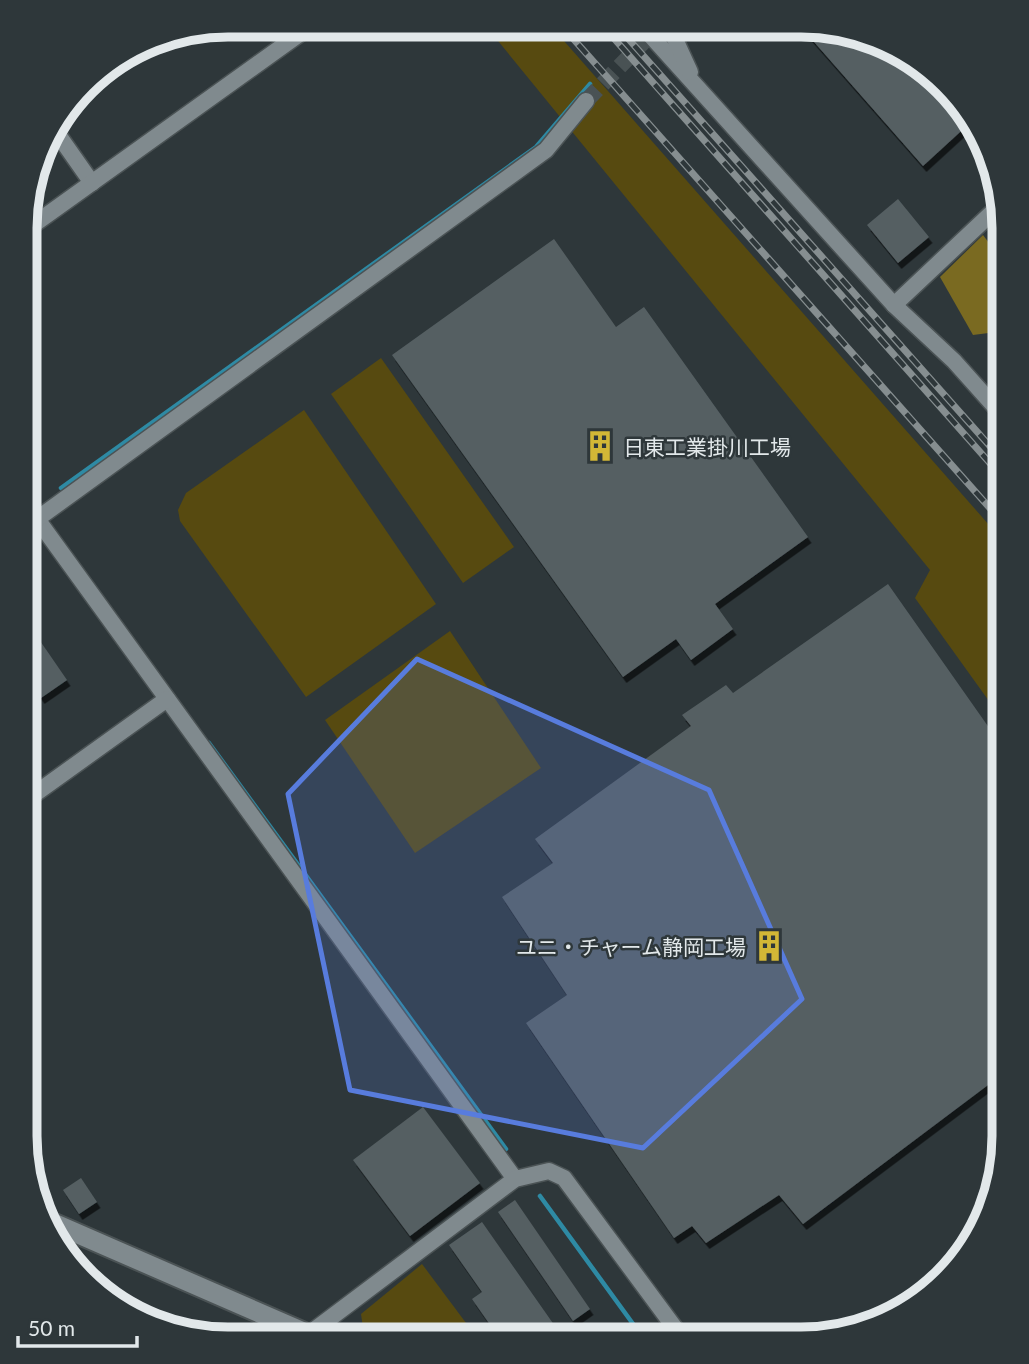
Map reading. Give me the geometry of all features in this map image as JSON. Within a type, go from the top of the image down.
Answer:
[{"type":"street","points":[[37,222],[295,37]]},
{"type":"street","points":[[652,37],[894,305],[954,361],[992,404]]},
{"type":"street","points":[[673,37],[697,87]]},
{"type":"street","points":[[37,519],[546,150],[586,101]]},
{"type":"street","points":[[60,137],[92,183]]},
{"type":"street","points":[[894,305],[991,213]]},
{"type":"street","points":[[37,530],[167,699],[514,1179]]},
{"type":"street","points":[[37,793],[167,699]]},
{"type":"street","points":[[320,1327],[514,1179],[549,1171],[564,1178],[674,1327]]},
{"type":"street","points":[[59,1226],[288,1327]]},
{"type":"highlighted area","points":[[417,659],[709,790],[802,999],[643,1148],[350,1090],[288,794]]},
{"type":"shaded area","points":[[495,37],[561,37],[992,528],[992,705],[915,598],[930,570]]},
{"type":"shaded area","points":[[983,235],[992,247],[992,333],[973,335],[940,277]]},
{"type":"shaded area","points":[[381,358],[514,547],[463,583],[331,394]]},
{"type":"shaded area","points":[[304,410],[436,604],[306,697],[180,521],[178,510],[186,493]]},
{"type":"shaded area","points":[[450,631],[541,768],[415,853],[325,720]]},
{"type":"shaded area","points":[[422,1264],[469,1327],[363,1327],[361,1314]]},
{"type":"building","points":[[810,37],[851,43],[897,62],[945,102],[964,128],[923,166]]},
{"type":"building","points":[[898,199],[929,237],[898,263],[867,225]]},
{"type":"building","points":[[992,222],[992,234],[986,227]]},
{"type":"building","name":"日東工業掛川工場","points":[[554,239],[616,327],[644,307],[808,537],[715,604],[733,629],[691,660],[676,639],[623,677],[392,355]]},
{"type":"building","name":"ユニ・チャーム静岡工場","points":[[888,584],[992,732],[992,1082],[803,1224],[779,1195],[706,1243],[692,1226],[674,1238],[526,1023],[567,995],[502,897],[553,863],[535,839],[691,726],[682,715],[726,685],[733,693]]},
{"type":"building","points":[[37,636],[67,680],[41,698],[37,692]]},
{"type":"building","points":[[423,1107],[480,1183],[410,1236],[353,1160]]},
{"type":"building","points":[[81,1178],[97,1202],[79,1214],[63,1190]]},
{"type":"building","points":[[515,1200],[590,1309],[573,1321],[498,1212]]},
{"type":"building","points":[[482,1222],[556,1327],[492,1327],[472,1299],[482,1292],[449,1245]]},
{"type":"waterway","points":[[61,488],[536,147],[590,84]]},
{"type":"waterway","points":[[209,743],[506,1149]]},
{"type":"waterway","points":[[540,1196],[635,1327]]},
{"type":"tunnel","points":[[586,101],[648,37]]},
{"type":"railway","points":[[572,37],[992,510]]},
{"type":"railway","points":[[613,37],[992,465]]},
{"type":"railway","points":[[627,37],[992,448]]},
{"type":"place","name":"日東工業掛川工場","points":[[600,446]]},
{"type":"place","name":"ユニ・チャーム静岡工場","points":[[769,946]]}]
